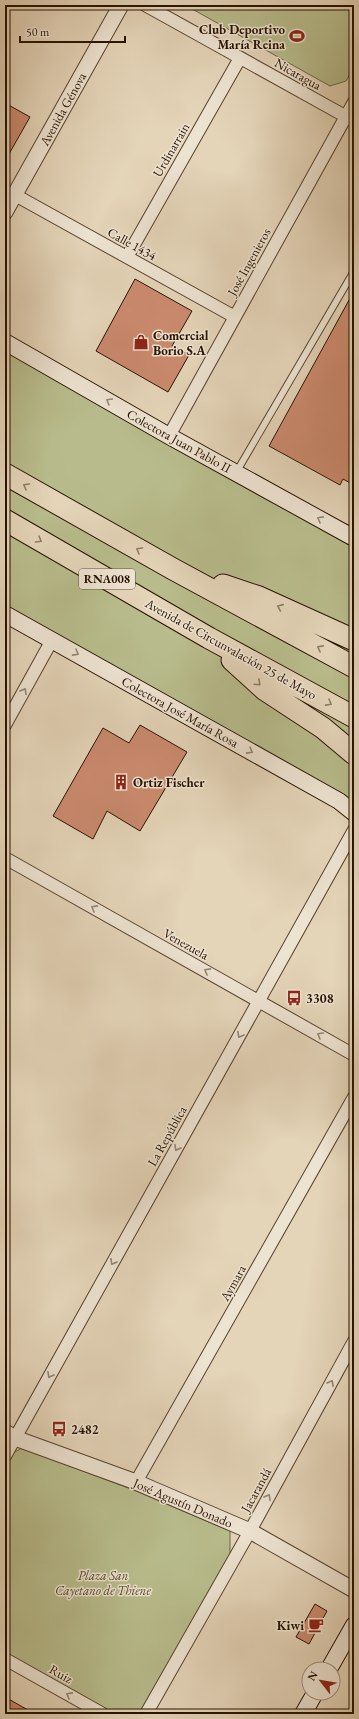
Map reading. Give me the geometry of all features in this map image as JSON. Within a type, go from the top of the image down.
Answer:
[{"type":"highway","name":"RNA008","points":[[5,474],[173,569],[354,667]]},
{"type":"highway","name":"Avenida de Circunvalación 25 de Mayo","points":[[5,520],[208,638],[354,717]]},
{"type":"highway","points":[[173,569],[259,597],[354,640]]},
{"type":"highway","points":[[208,638],[265,690],[324,728],[354,754]]},
{"type":"main road","name":"Colectora Juan Pablo II","points":[[5,342],[169,436],[354,538]]},
{"type":"main road","name":"Colectora José María Rosa","points":[[5,614],[339,801],[354,812]]},
{"type":"main road","points":[[334,1661],[354,1625]]},
{"type":"main road","points":[[304,1714],[311,1701]]},
{"type":"street","name":"Avenida Génova","points":[[5,212],[121,5]]},
{"type":"street","name":"Nicaragua","points":[[145,5],[350,119]]},
{"type":"street","name":"Urdinarrain","points":[[127,257],[240,58]]},
{"type":"street","name":"José Ingenieros","points":[[169,436],[350,119],[354,102]]},
{"type":"street","name":"Calle 1434","points":[[15,195],[235,318]]},
{"type":"street","points":[[5,725],[52,640]]},
{"type":"street","name":"La República","points":[[5,1456],[10,1435],[259,1001],[354,830]]},
{"type":"street","name":"Venezuela","points":[[5,858],[354,1055]]},
{"type":"street","name":"Aymara","points":[[136,1482],[354,1097]]},
{"type":"street","name":"Jacarandá","points":[[146,1714],[250,1531],[354,1341]]},
{"type":"street","name":"José Agustín Donado","points":[[10,1435],[136,1482],[250,1531],[354,1590]]},
{"type":"street","name":"Ruiz","points":[[5,1659],[103,1714]]},
{"type":"lane","points":[[236,473],[354,271]]},
{"type":"green space","name":"Club Deportivo María Reina","points":[[185,5],[354,5],[354,67],[346,81],[330,86]]},
{"type":"green space","points":[[5,342],[354,538],[354,813],[5,614]]},
{"type":"green space","name":"Plaza San Cayetano de Thiene","points":[[22,1448],[131,1489],[230,1531],[230,1555],[143,1710],[139,1714],[113,1714],[5,1653],[5,1466],[13,1453]]},
{"type":"building","points":[[5,103],[30,117],[5,161]]},
{"type":"building","points":[[135,279],[192,311],[172,346],[189,355],[168,392],[96,351]]},
{"type":"building","points":[[354,291],[354,485],[343,479],[340,485],[269,446]]},
{"type":"building","name":"Ortiz Fischer","points":[[140,725],[187,752],[140,831],[107,811],[93,839],[53,816],[103,728],[129,743]]},
{"type":"building","points":[[315,1604],[327,1611],[309,1644],[296,1637]]},
{"type":"building","points":[[5,1697],[35,1714],[5,1714]]},
{"type":"place","name":"Club Deportivo María Reina","points":[[297,36]]},
{"type":"place","name":"Comercial Borio S.A","points":[[141,342]]},
{"type":"place","name":"Ortiz Fischer","points":[[121,782]]},
{"type":"place","name":"3308","points":[[294,998]]},
{"type":"place","name":"2482","points":[[59,1429]]},
{"type":"place","name":"Kiwi","points":[[316,1625]]}]
